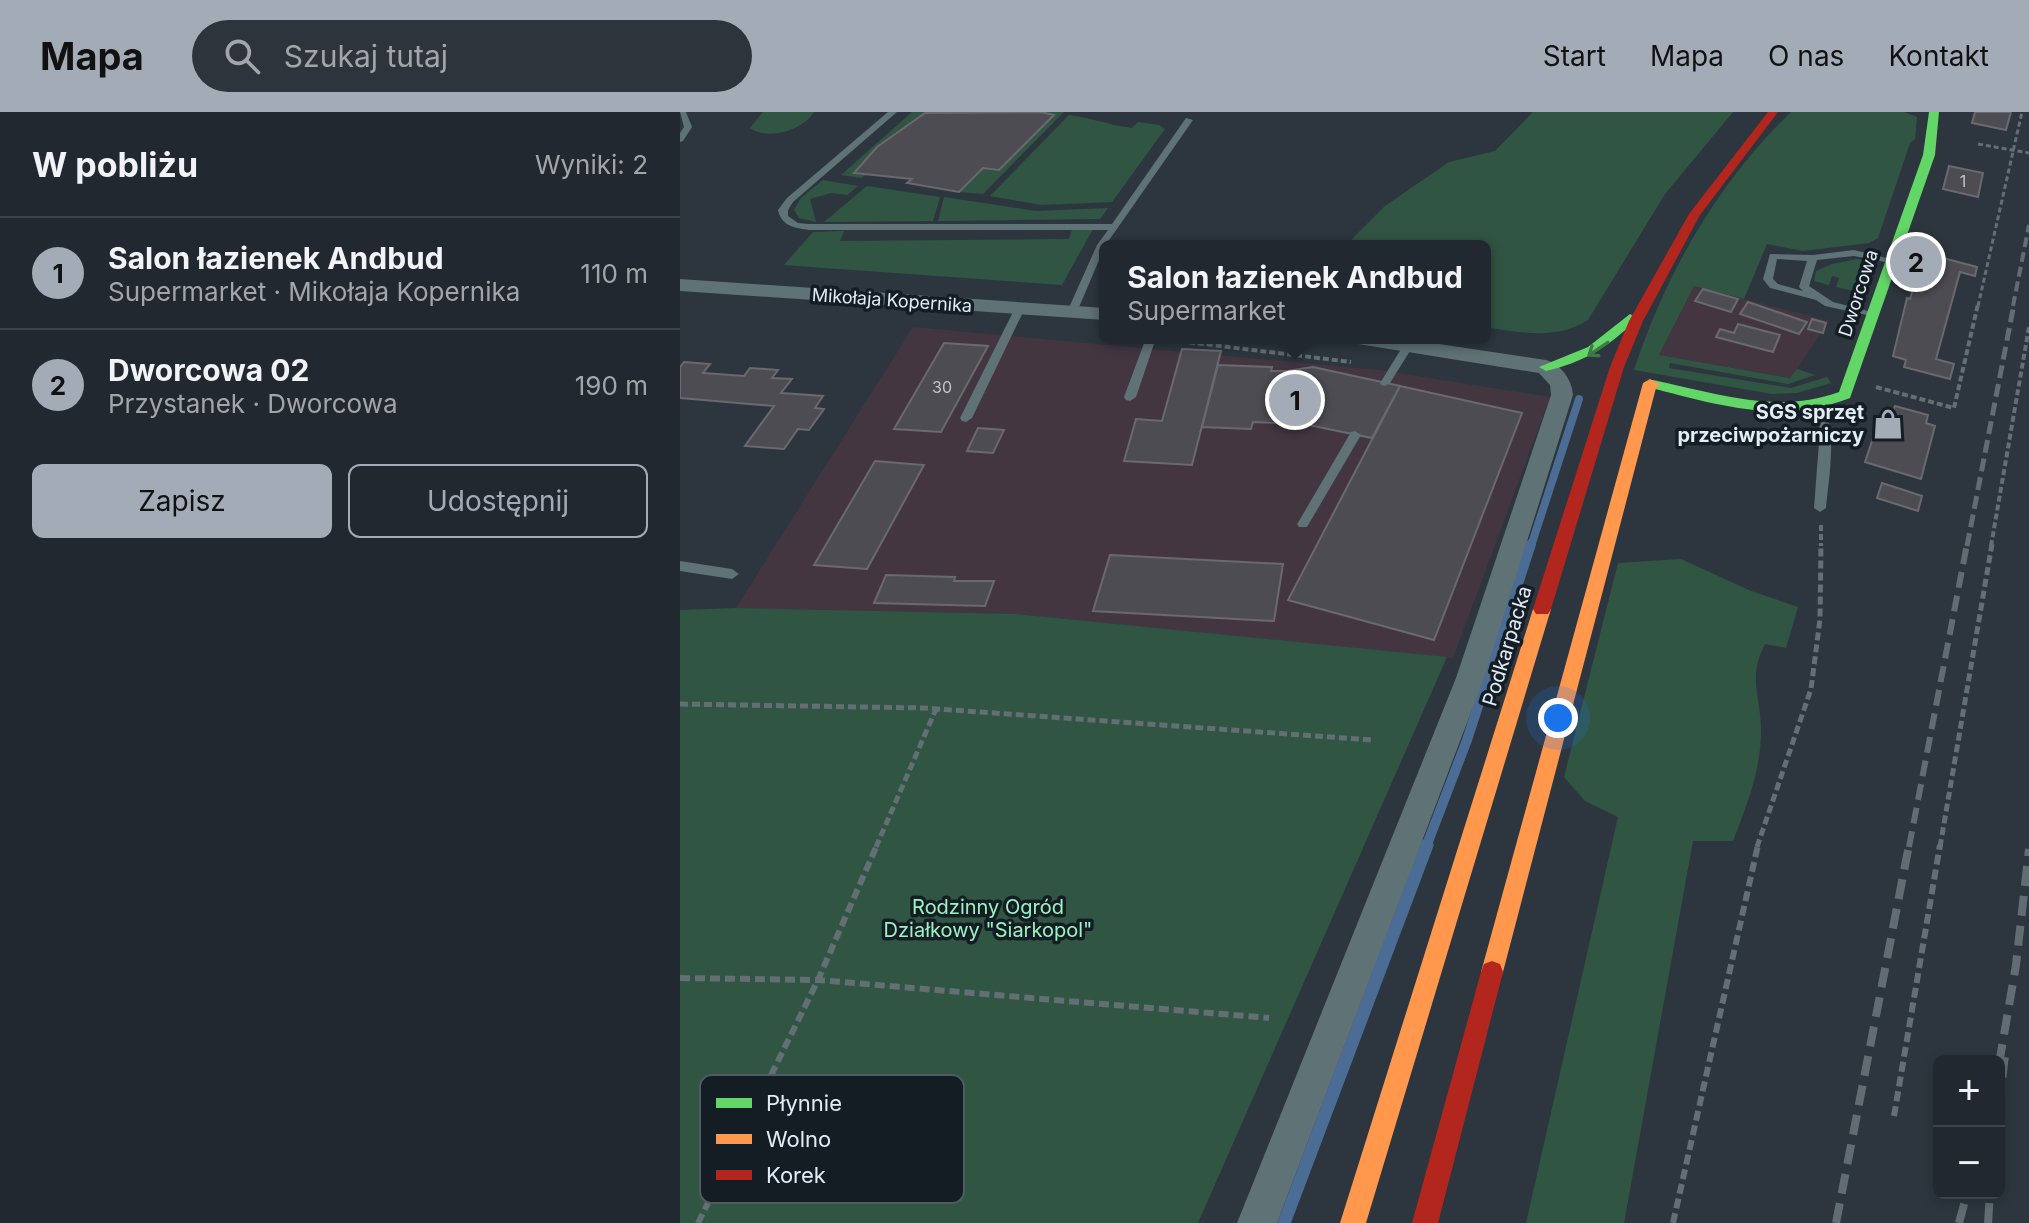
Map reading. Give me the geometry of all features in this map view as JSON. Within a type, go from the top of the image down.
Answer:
[{"type":"street","name":"Dworcowa","points":[[1848,388],[1929,155],[1934,112]]},
{"type":"street","name":"Podkarpacka","points":[[1353,1223],[1601,415],[1639,312],[1698,208],[1775,113]]},
{"type":"street","name":"Mikołaja Kopernika","points":[[680,285],[1099,314]]},
{"type":"street","points":[[1396,344],[1546,367],[1581,360],[1597,351],[1639,312]]},
{"type":"street","points":[[1257,1223],[1470,678],[1562,395],[1561,384],[1546,367]]},
{"type":"street","points":[[1425,1223],[1650,383],[1775,407],[1818,408],[1834,404],[1848,388]]},
{"type":"lane","points":[[680,139],[688,127],[682,112]]},
{"type":"lane","points":[[893,112],[790,200],[783,210],[784,217],[795,225],[809,227],[1114,227]]},
{"type":"lane","points":[[1108,240],[1189,120]]},
{"type":"lane","points":[[1820,298],[1774,286],[1768,279],[1773,256],[1813,258],[1854,253],[1890,260]]},
{"type":"lane","points":[[1072,312],[1099,257]]},
{"type":"lane","points":[[1813,258],[1804,287],[1829,304],[1872,315]]},
{"type":"lane","points":[[966,418],[1020,308]]},
{"type":"lane","points":[[1130,397],[1155,344]]},
{"type":"lane","points":[[1385,383],[1408,346]]},
{"type":"lane","points":[[1818,408],[1826,429],[1820,508]]},
{"type":"lane","points":[[1303,524],[1355,435]]},
{"type":"lane","points":[[680,566],[732,574]]},
{"type":"path","points":[[1848,388],[1954,408],[2022,112]]},
{"type":"path","points":[[1978,144],[2029,153]]},
{"type":"path","points":[[1894,1116],[2029,327]]},
{"type":"path","points":[[1199,344],[1366,364]]},
{"type":"path","points":[[1673,1223],[1704,1103],[1720,995],[1753,860],[1806,711],[1823,599],[1820,508]]},
{"type":"path","points":[[680,704],[936,709],[1372,740]]},
{"type":"path","points":[[771,1075],[818,980],[936,709]]},
{"type":"path","points":[[680,978],[818,980],[1269,1018]]},
{"type":"path","points":[[698,1223],[708,1203]]},
{"type":"shaded area","points":[[1694,286],[1829,321],[1791,378],[1659,355]]},
{"type":"shaded area","points":[[913,327],[1379,370],[1550,397],[1453,658],[1016,614],[736,608]]},
{"type":"green space","points":[[763,112],[814,112],[794,128],[766,134],[750,128]]},
{"type":"green space","points":[[912,112],[930,112],[895,133],[854,172],[866,175],[861,178],[841,175]]},
{"type":"green space","points":[[1041,112],[1064,112],[983,194],[958,192]]},
{"type":"green space","points":[[1533,112],[1733,112],[1665,194],[1588,320],[1563,331],[1523,333],[1491,328],[1491,240],[1351,240],[1385,206],[1449,162],[1495,151]]},
{"type":"green space","points":[[1791,112],[1904,112],[1917,117],[1915,139],[1910,143],[1878,238],[1869,243],[1803,251],[1767,244],[1744,299],[1694,286],[1659,355],[1790,378],[1797,369],[1815,375],[1788,384],[1670,363],[1669,368],[1791,388],[1827,377],[1831,383],[1797,393],[1772,394],[1634,370],[1661,299],[1717,199],[1740,168]]},
{"type":"green space","points":[[1069,115],[1132,128],[1138,122],[1165,129],[1112,202],[1041,205],[990,196]]},
{"type":"green space","points":[[823,180],[858,186],[847,195],[831,193],[810,199],[816,222],[799,218],[794,210],[801,198]]},
{"type":"green space","points":[[867,186],[940,197],[933,221],[824,222]]},
{"type":"green space","points":[[944,197],[1036,211],[1108,208],[1100,219],[938,221]]},
{"type":"green space","points":[[1072,229],[1093,229],[1062,285],[784,265],[813,232],[844,231],[840,241],[1069,239]]},
{"type":"green space","points":[[1857,259],[1875,261],[1862,293],[1836,287],[1839,278],[1832,276],[1829,285],[1814,281],[1816,271]]},
{"type":"green space","points":[[1681,559],[1751,591],[1798,607],[1786,648],[1765,644],[1760,656],[1756,677],[1761,731],[1759,760],[1733,841],[1693,841],[1624,1223],[1526,1223],[1618,817],[1585,801],[1564,777],[1618,563]]},
{"type":"green space","name":"Rodzinny Ogród Działkowy \"Siarkopol\"","points":[[736,608],[1016,614],[1447,657],[1198,1223],[680,1223],[680,610]]},
{"type":"building","points":[[1041,112],[1054,115],[999,170],[983,168],[959,192],[907,183],[912,179],[854,173],[877,147],[925,113]]},
{"type":"building","points":[[1975,112],[2011,112],[2006,130],[1972,123]]},
{"type":"building","points":[[1949,166],[1983,173],[1978,197],[1943,189]]},
{"type":"building","points":[[1943,258],[1977,267],[1975,276],[1960,272],[1936,359],[1954,364],[1950,379],[1904,367],[1906,360],[1893,356],[1907,298],[1910,299],[1919,270],[1938,275]]},
{"type":"building","points":[[1703,289],[1738,299],[1731,312],[1695,301]]},
{"type":"building","points":[[1748,302],[1807,322],[1799,334],[1740,314]]},
{"type":"building","points":[[1812,319],[1826,323],[1823,333],[1808,329]]},
{"type":"building","points":[[1738,324],[1780,335],[1773,352],[1716,337],[1720,329],[1734,333]]},
{"type":"building","points":[[944,343],[988,346],[941,432],[894,429]]},
{"type":"building","points":[[1182,349],[1221,351],[1192,465],[1124,461],[1136,419],[1162,421]]},
{"type":"building","points":[[684,362],[710,364],[703,373],[744,376],[750,368],[778,370],[772,378],[792,379],[781,393],[823,396],[815,408],[824,409],[809,430],[798,429],[784,449],[745,446],[774,406],[680,398],[680,367]]},
{"type":"building","points":[[1218,365],[1272,367],[1271,371],[1313,367],[1400,386],[1372,438],[1304,424],[1253,422],[1251,429],[1202,427]]},
{"type":"building","points":[[1400,386],[1522,413],[1434,640],[1288,600]]},
{"type":"building","points":[[1895,406],[1928,415],[1926,423],[1935,426],[1921,479],[1865,462],[1882,411],[1892,414]]},
{"type":"building","points":[[978,428],[1004,430],[993,453],[967,451]]},
{"type":"building","points":[[875,461],[924,465],[867,569],[814,565]]},
{"type":"building","points":[[1882,483],[1922,496],[1918,511],[1877,498]]},
{"type":"building","points":[[1110,555],[1283,564],[1274,621],[1093,611]]},
{"type":"building","points":[[886,575],[994,581],[985,606],[874,603]]},
{"type":"waterway","points":[[1531,546],[1579,399]]},
{"type":"waterway","points":[[1426,847],[1467,740],[1531,544]]},
{"type":"waterway","points":[[1284,1223],[1427,845]]},
{"type":"railway","points":[[2013,306],[2029,225]]},
{"type":"railway","points":[[1967,546],[2014,304]]},
{"type":"railway","points":[[1909,847],[1967,544]]},
{"type":"railway","points":[[1836,1223],[1909,845]]},
{"type":"railway","points":[[2001,1055],[2016,965],[2029,849]]},
{"type":"railway","points":[[1959,1223],[1965,1199]]},
{"type":"railway","points":[[1988,1223],[1990,1199]]},
{"type":"traffic: fast","points":[[1653,384],[1725,401],[1774,408],[1822,404],[1845,395],[1929,155],[1934,112]]},
{"type":"traffic: fast","points":[[1546,367],[1573,360],[1593,350],[1630,318]]},
{"type":"traffic: slow","points":[[1492,972],[1650,383],[1653,384]]},
{"type":"traffic: slow","points":[[1353,1223],[1542,609]]},
{"type":"traffic: jam","points":[[1542,609],[1617,367],[1636,321],[1695,214],[1773,112]]},
{"type":"traffic: jam","points":[[1425,1223],[1492,972]]},
{"type":"place","name":"Dworcowa 02","points":[[1916,262]]},
{"type":"place","name":"Salon łazienek Andbud","points":[[1295,400]]},
{"type":"place","name":"SGS sprzęt przeciwpożarniczy","points":[[1888,424]]}]
